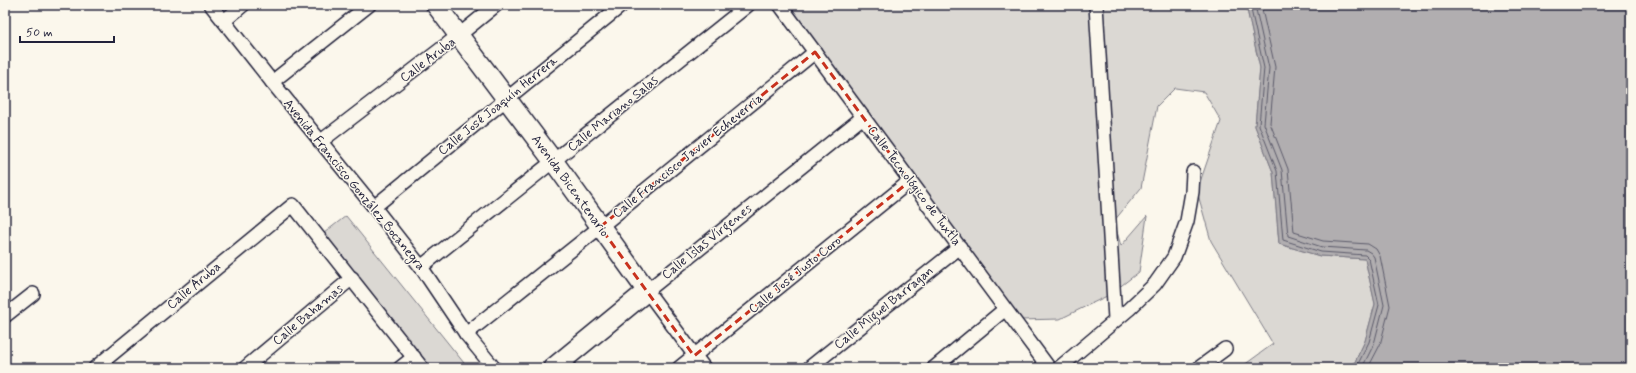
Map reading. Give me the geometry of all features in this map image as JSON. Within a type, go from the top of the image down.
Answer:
[{"type":"street","name":"Avenida Francisco González Bocanegra","points":[[211,5],[421,267],[466,334],[494,368]]},
{"type":"street","points":[[224,21],[244,5]]},
{"type":"street","points":[[272,82],[369,5]]},
{"type":"street","name":"Avenida Bicentenario","points":[[436,5],[554,162],[704,368]]},
{"type":"street","name":"Calle Aruba","points":[[320,142],[496,5]]},
{"type":"street","name":"Calle José Joaquín Herrera","points":[[374,207],[622,5]]},
{"type":"street","name":"Calle Mariano Salas","points":[[421,267],[554,162],[748,5]]},
{"type":"street","name":"Calle Tecnológico de Tuxtla","points":[[780,5],[960,247],[1004,310],[1049,368]]},
{"type":"street","points":[[1096,5],[1116,319]]},
{"type":"street","name":"Calle Francisco Javier Echeverria","points":[[466,334],[815,52]]},
{"type":"street","name":"Calle Islas Vírgenes","points":[[553,368],[863,117]]},
{"type":"street","points":[[1059,368],[1155,284],[1174,257],[1187,221],[1192,192],[1193,172]]},
{"type":"street","name":"Calle José Justo Coro","points":[[679,368],[910,181]]},
{"type":"street","name":"Calle Aruba","points":[[95,368],[293,205],[352,278]]},
{"type":"street","name":"Calle Miguel Barragan","points":[[809,368],[960,247]]},
{"type":"street","points":[[352,278],[422,368]]},
{"type":"street","name":"Calle Bahamas","points":[[245,368],[352,278]]},
{"type":"street","points":[[5,316],[33,294]]},
{"type":"street","points":[[934,368],[1004,310]]},
{"type":"street","points":[[1199,368],[1225,349]]},
{"type":"street","points":[[400,368],[414,357]]},
{"type":"highlighted area","points":[[815,52],[910,181],[694,356],[600,227]]},
{"type":"shaded area","points":[[789,5],[1246,5],[1260,68],[1255,126],[1273,172],[1279,244],[1320,256],[1365,259],[1375,304],[1365,341],[1352,368],[1240,368],[1273,344],[1211,241],[1197,191],[1221,121],[1204,92],[1175,88],[1157,106],[1141,188],[1114,221],[1121,246],[1147,216],[1139,272],[1109,295],[1060,319],[1020,320]]},
{"type":"shaded area","points":[[346,216],[468,368],[415,368],[315,240]]},
{"type":"water","points":[[1246,5],[1631,5],[1631,368],[1352,368],[1365,341],[1375,304],[1365,259],[1320,256],[1279,244],[1273,172],[1255,126],[1260,68]]}]
